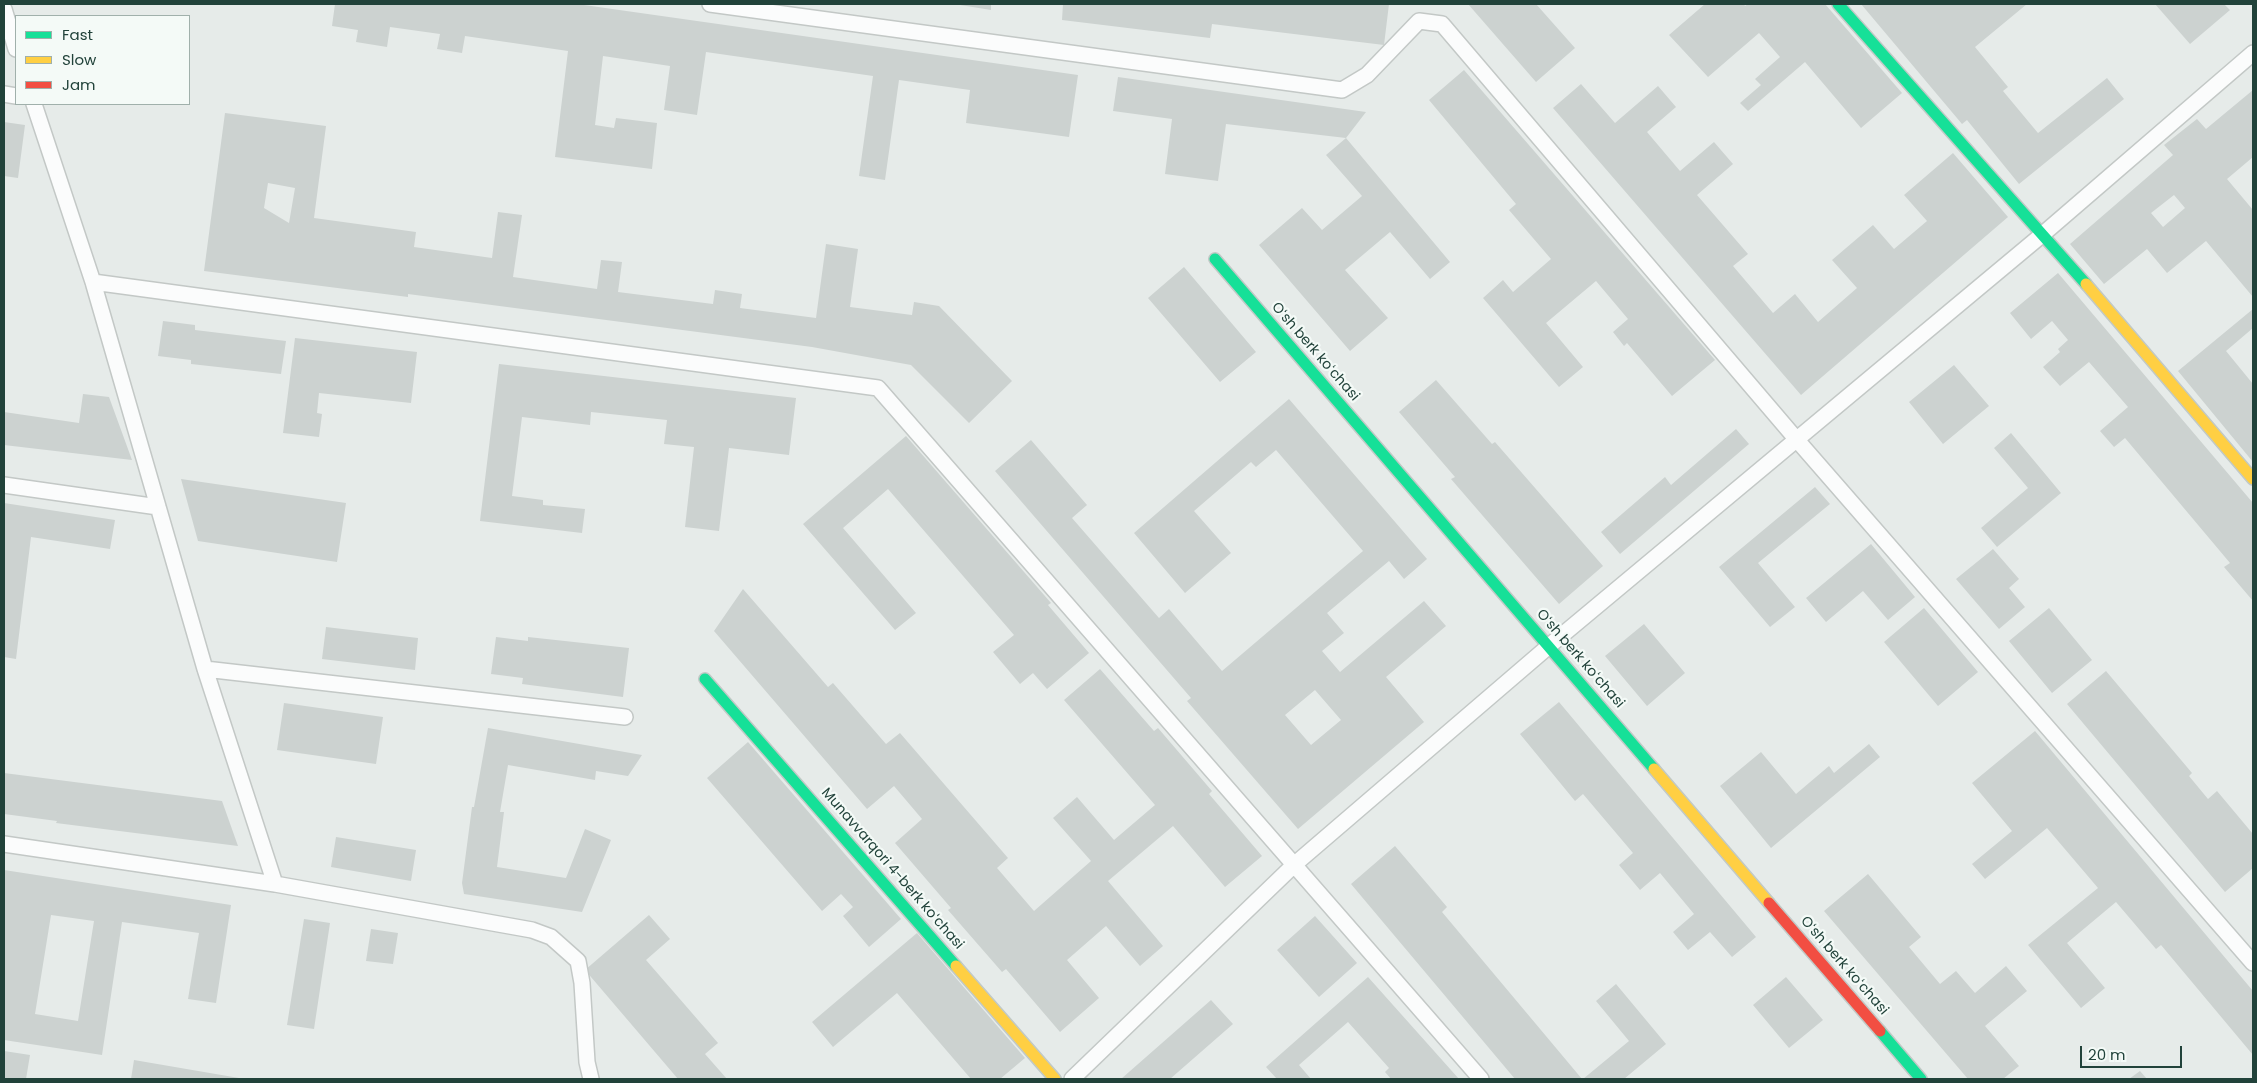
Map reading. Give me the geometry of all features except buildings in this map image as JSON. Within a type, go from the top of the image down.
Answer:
[{"type":"street","points":[[1838,4],[2043,234],[2253,479]]},
{"type":"street","name":"Oʻsh berk koʻchasi","points":[[1215,259],[1921,1079]]},
{"type":"street","name":"Munavvarqori 4-berk koʻchasi","points":[[706,678],[1055,1079]]},
{"type":"lane","points":[[710,4],[1342,90],[1367,75],[1419,21],[1442,24],[1797,440],[2253,963]]},
{"type":"lane","points":[[4,9],[15,46]]},
{"type":"lane","points":[[1072,1079],[1295,864],[1549,646],[2043,234],[2253,53]]},
{"type":"lane","points":[[34,105],[93,282],[205,670],[275,884]]},
{"type":"lane","points":[[93,282],[878,388],[1481,1079]]},
{"type":"lane","points":[[4,485],[158,507]]},
{"type":"lane","points":[[205,670],[625,717]]},
{"type":"lane","points":[[4,844],[275,884],[532,930],[551,937],[578,961],[582,983],[587,1062],[590,1079]]},
{"type":"traffic: fast","points":[[1838,4],[2086,284]]},
{"type":"traffic: fast","points":[[1215,259],[1654,769]]},
{"type":"traffic: fast","points":[[705,679],[956,966]]},
{"type":"traffic: fast","points":[[1880,1031],[1921,1079]]},
{"type":"traffic: slow","points":[[2086,284],[2253,479]]},
{"type":"traffic: slow","points":[[1654,769],[1769,903]]},
{"type":"traffic: slow","points":[[956,966],[1055,1079]]},
{"type":"traffic: jam","points":[[1769,903],[1880,1031]]}]
